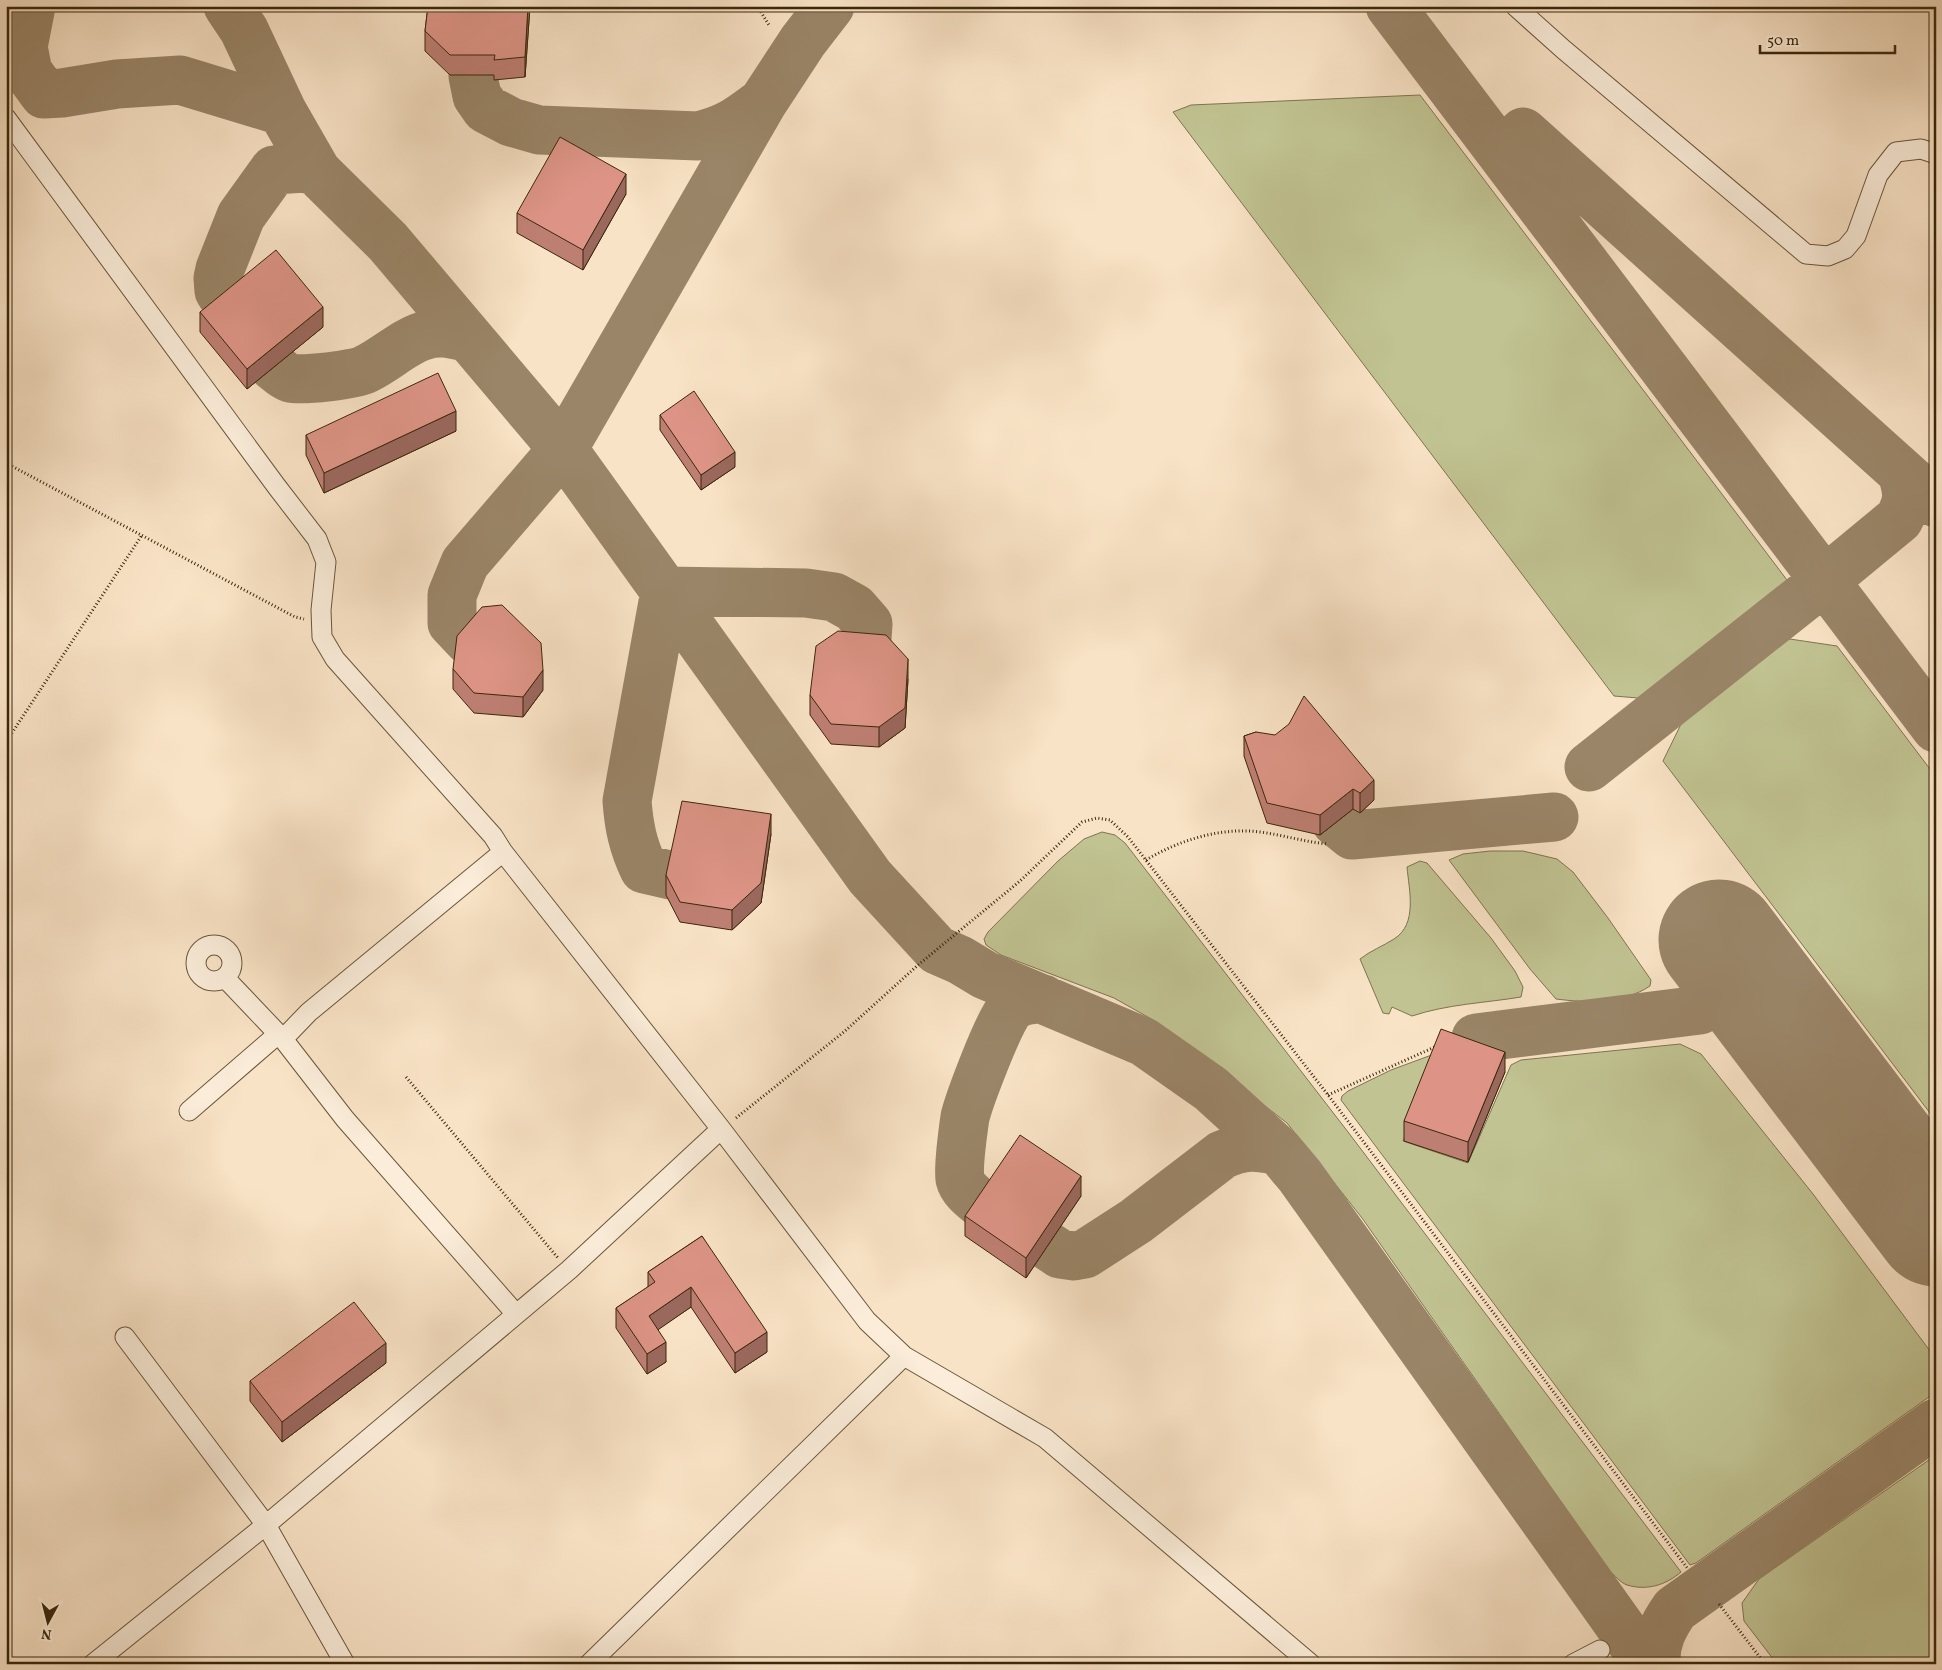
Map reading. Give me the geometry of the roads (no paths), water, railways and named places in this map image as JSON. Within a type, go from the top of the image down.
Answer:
[{"type":"lane","points":[[1515,6],[1563,49],[1806,254],[1828,256],[1845,250],[1856,236],[1878,175],[1896,152],[1921,149],[1936,154]]},
{"type":"lane","points":[[6,118],[317,539],[326,562],[321,610],[322,637],[335,658],[493,836],[503,852],[721,1129],[867,1321],[904,1356],[1046,1438],[1311,1664]]},
{"type":"lane","points":[[189,1111],[503,852]]},
{"type":"lane","points":[[225,978],[281,1037],[345,1119],[516,1314]]},
{"type":"lane","points":[[93,1664],[266,1525],[569,1270],[721,1129]]},
{"type":"lane","points":[[125,1337],[266,1525],[344,1664]]},
{"type":"lane","points":[[589,1664],[904,1356]]},
{"type":"lane","points":[[1573,1664],[1600,1650]]}]
